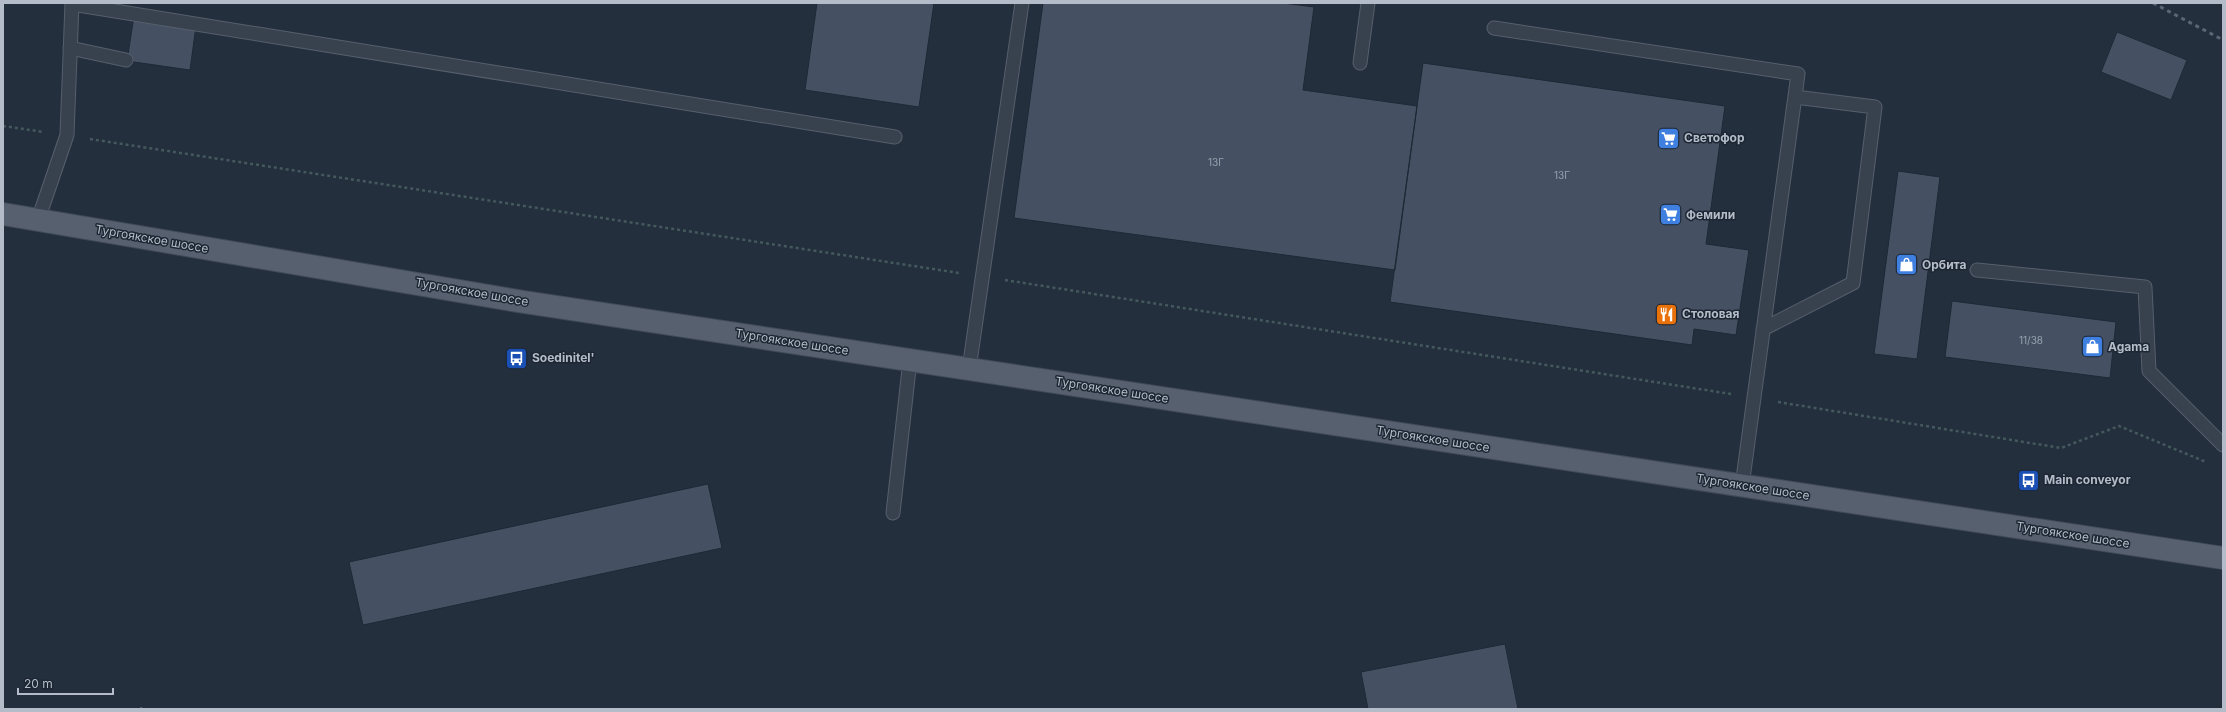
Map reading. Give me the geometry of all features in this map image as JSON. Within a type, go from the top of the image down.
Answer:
[{"type":"main road","name":"Тургоякское шоссе","points":[[3,214],[524,302],[2223,558]]},
{"type":"lane","points":[[969,369],[1022,3]]},
{"type":"lane","points":[[1360,63],[1368,3]]},
{"type":"lane","points":[[38,220],[67,135],[72,4],[895,137]]},
{"type":"lane","points":[[1494,28],[1798,74],[1742,486]]},
{"type":"lane","points":[[70,48],[126,60]]},
{"type":"lane","points":[[1764,329],[1853,283],[1875,107],[1795,97]]},
{"type":"lane","points":[[1977,270],[2145,288],[2149,371],[2223,445]]},
{"type":"lane","points":[[893,513],[910,360]]},
{"type":"path","points":[[3,126],[983,276],[2061,448],[2119,426],[2209,464]]},
{"type":"building","points":[[817,3],[934,3],[919,107],[805,90]]},
{"type":"building","points":[[1043,3],[1283,3],[1314,7],[1303,90],[1417,106],[1395,270],[1014,218]]},
{"type":"building","points":[[134,16],[196,26],[190,70],[127,61]]},
{"type":"building","points":[[2117,32],[2187,60],[2171,100],[2101,72]]},
{"type":"building","points":[[1423,63],[1725,106],[1706,244],[1749,250],[1736,335],[1694,329],[1692,345],[1390,302]]},
{"type":"building","name":"Орбита","points":[[1898,171],[1940,177],[1917,359],[1874,354]]},
{"type":"building","points":[[1952,301],[2116,322],[2110,378],[1945,357]]},
{"type":"building","points":[[708,484],[722,548],[363,625],[349,562]]},
{"type":"building","points":[[1505,644],[1518,709],[1368,709],[1361,672]]},
{"type":"railway","points":[[2153,3],[2223,40]]},
{"type":"place","name":"Светофор","points":[[1669,138]]},
{"type":"place","name":"Фемили","points":[[1670,215]]},
{"type":"place","name":"Орбита","points":[[1907,265]]},
{"type":"place","name":"Столовая","points":[[1666,314]]},
{"type":"place","name":"Agama","points":[[2093,347]]},
{"type":"place","name":"Soedinitel'","points":[[517,358]]},
{"type":"place","name":"Main conveyor","points":[[2029,480]]}]
